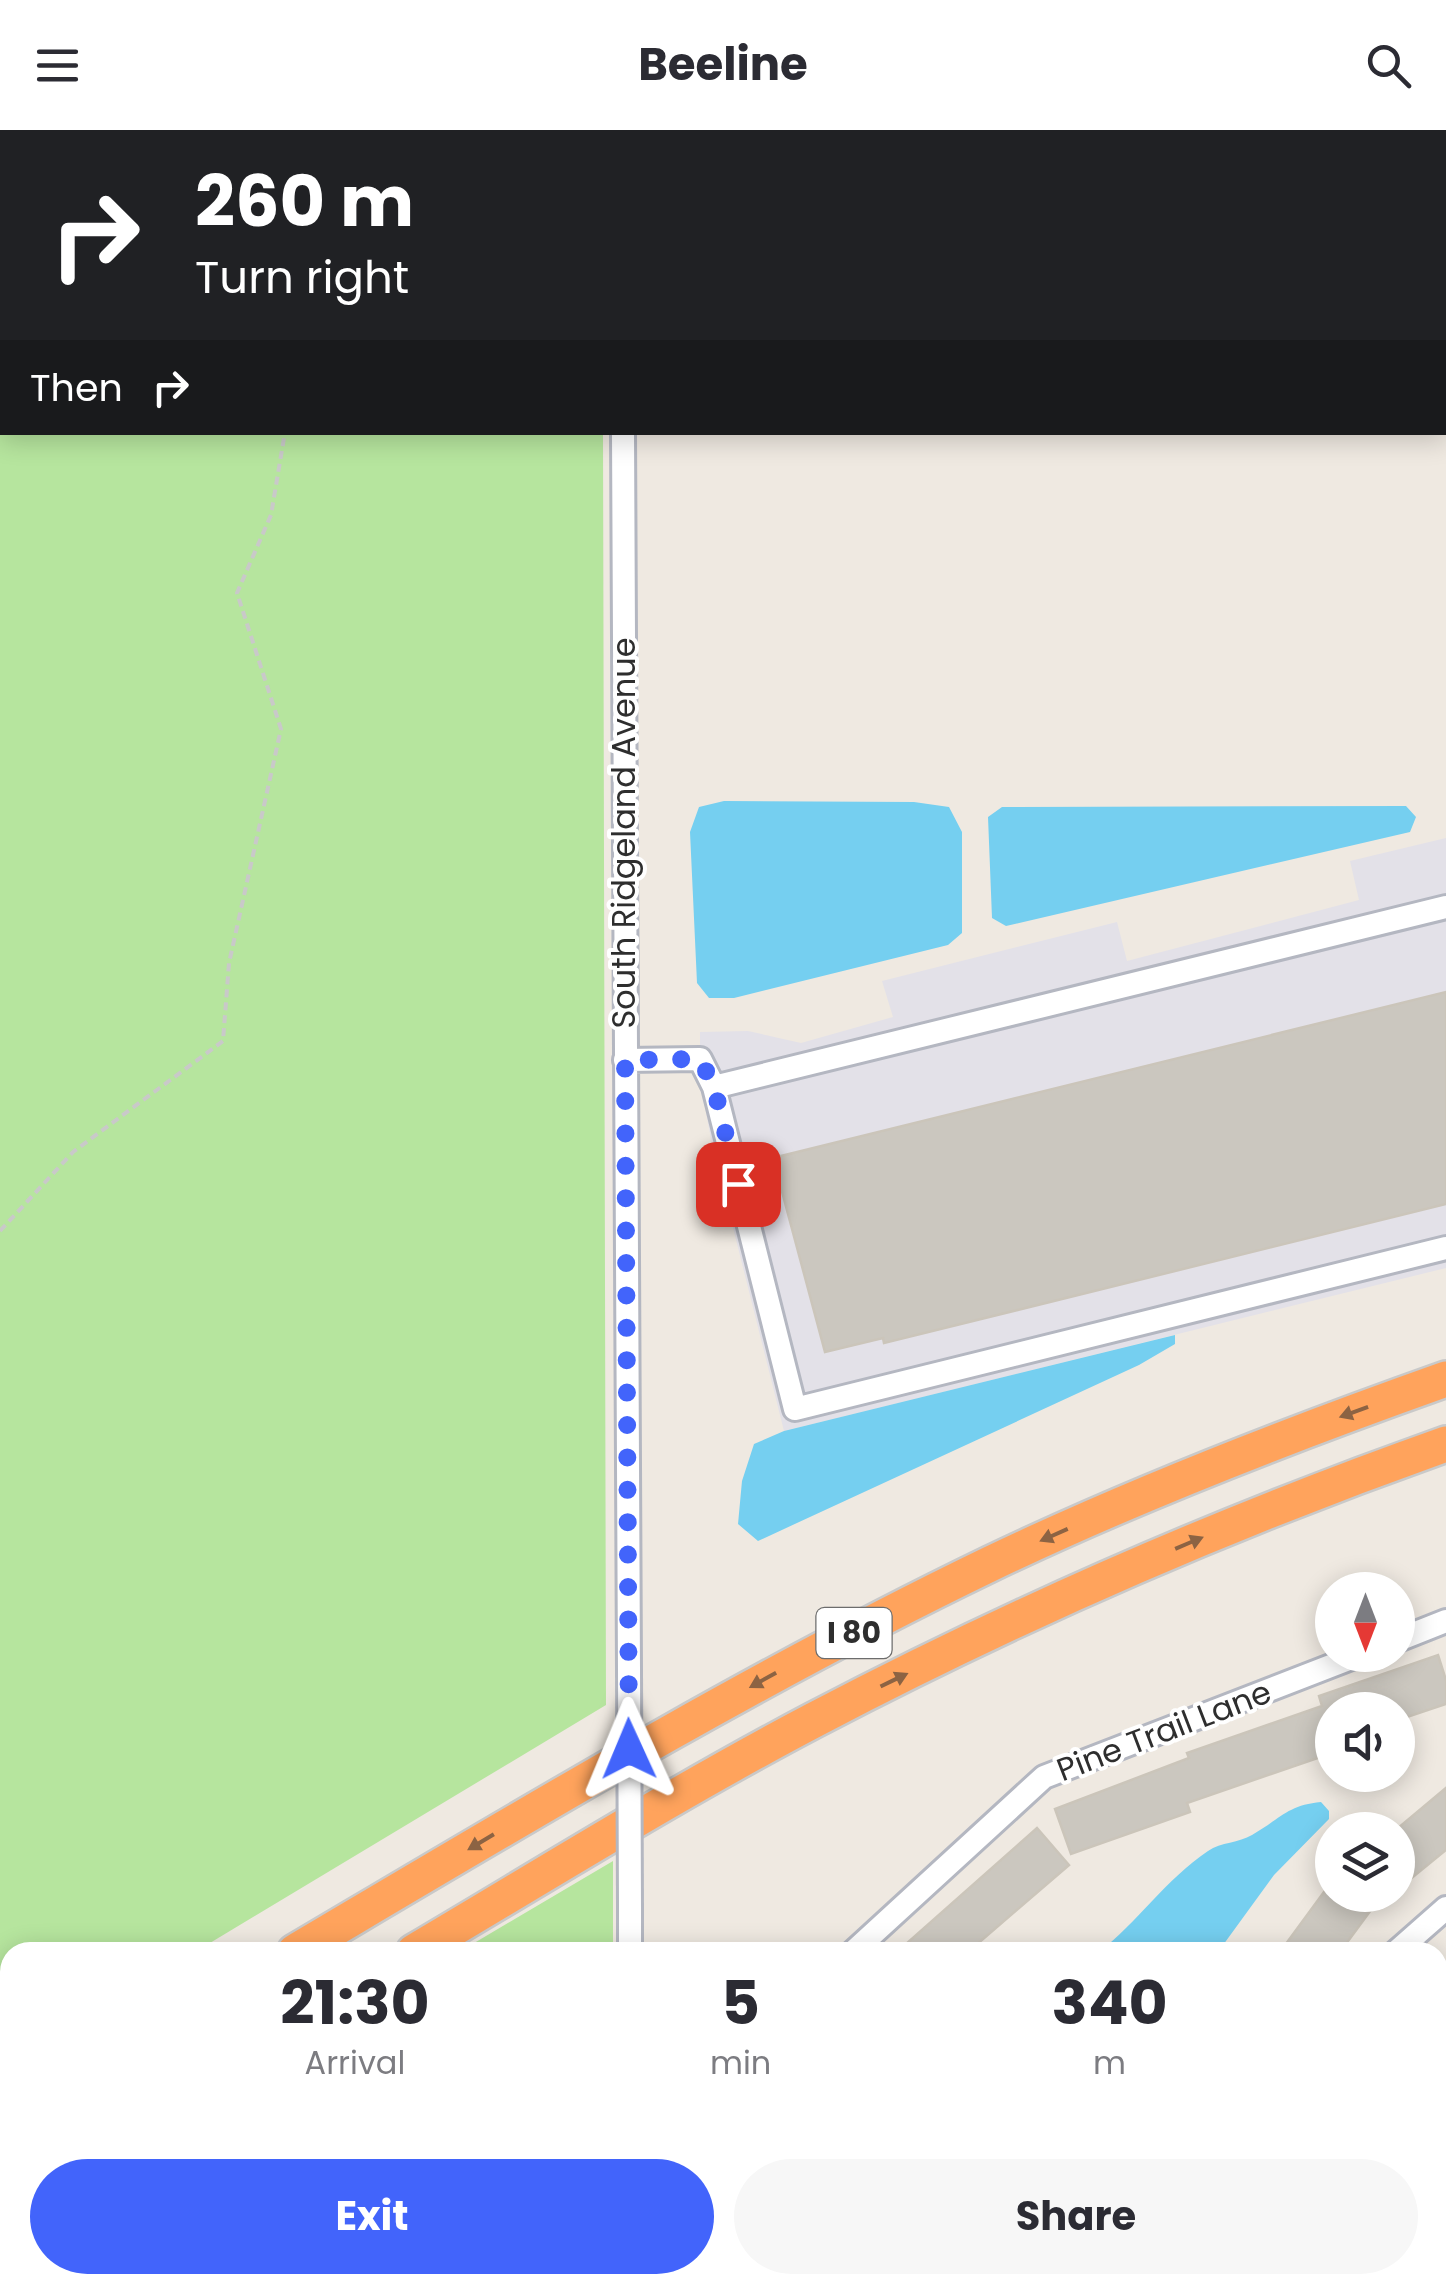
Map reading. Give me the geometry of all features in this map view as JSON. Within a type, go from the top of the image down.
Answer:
[{"type":"highway","name":"I 80","points":[[312,1942],[660,1735],[990,1564],[1198,1472],[1446,1379]]},
{"type":"highway","name":"I 80","points":[[431,1942],[782,1738],[1016,1620],[1222,1528],[1446,1444]]},
{"type":"street","name":"South Ridgeland Avenue","points":[[623,435],[630,1942]]},
{"type":"street","points":[[714,1087],[1446,908]]},
{"type":"street","points":[[625,1060],[700,1059],[714,1087],[795,1409],[1446,1248]]},
{"type":"street","points":[[1415,1633],[1446,1621]]},
{"type":"street","name":"Pine Trail Lane","points":[[864,1942],[1044,1777],[1315,1672]]},
{"type":"street","points":[[1407,1942],[1446,1908]]},
{"type":"path","points":[[0,1230],[74,1152],[222,1041],[229,962],[282,729],[238,593],[271,515],[284,435]]},
{"type":"shaded area","points":[[1446,838],[1446,1268],[784,1431],[712,1144],[700,1081],[700,1032],[748,1031],[801,1043],[893,1017],[882,981],[1117,922],[1127,961],[1359,900],[1350,861]]},
{"type":"green space","points":[[0,435],[603,435],[606,1705],[212,1942],[0,1942]]},
{"type":"green space","points":[[613,1861],[613,1942],[476,1942]]},
{"type":"water","points":[[724,801],[914,802],[949,807],[962,832],[962,933],[948,945],[734,998],[709,998],[697,983],[690,832],[699,807]]},
{"type":"water","points":[[1406,806],[1416,817],[1410,832],[1006,926],[992,918],[988,817],[1002,807]]},
{"type":"water","points":[[1175,1335],[1175,1344],[1139,1365],[758,1541],[738,1524],[742,1481],[754,1444],[784,1431]]},
{"type":"water","points":[[1321,1802],[1329,1812],[1315,1812],[1315,1833],[1274,1875],[1225,1942],[1111,1942],[1179,1874],[1208,1851],[1247,1838],[1291,1810]]},
{"type":"building","points":[[1446,992],[1446,1204],[884,1343],[883,1338],[825,1352],[773,1158]]},
{"type":"building","points":[[1438,1655],[1446,1680],[1446,1704],[1415,1714],[1415,1692],[1331,1692],[1389,1672],[1415,1672],[1415,1663]]},
{"type":"building","points":[[1315,1708],[1315,1759],[1187,1803],[1190,1812],[1071,1854],[1055,1809],[1189,1758],[1187,1753]]},
{"type":"building","points":[[1446,1788],[1446,1850],[1415,1875],[1415,1814]]},
{"type":"building","points":[[1037,1828],[1069,1865],[980,1942],[908,1942]]},
{"type":"building","points":[[1315,1904],[1315,1912],[1369,1912],[1347,1942],[1287,1942]]},
{"type":"route","points":[[629,1749],[625,1060],[700,1059],[714,1087],[738,1184]]}]
